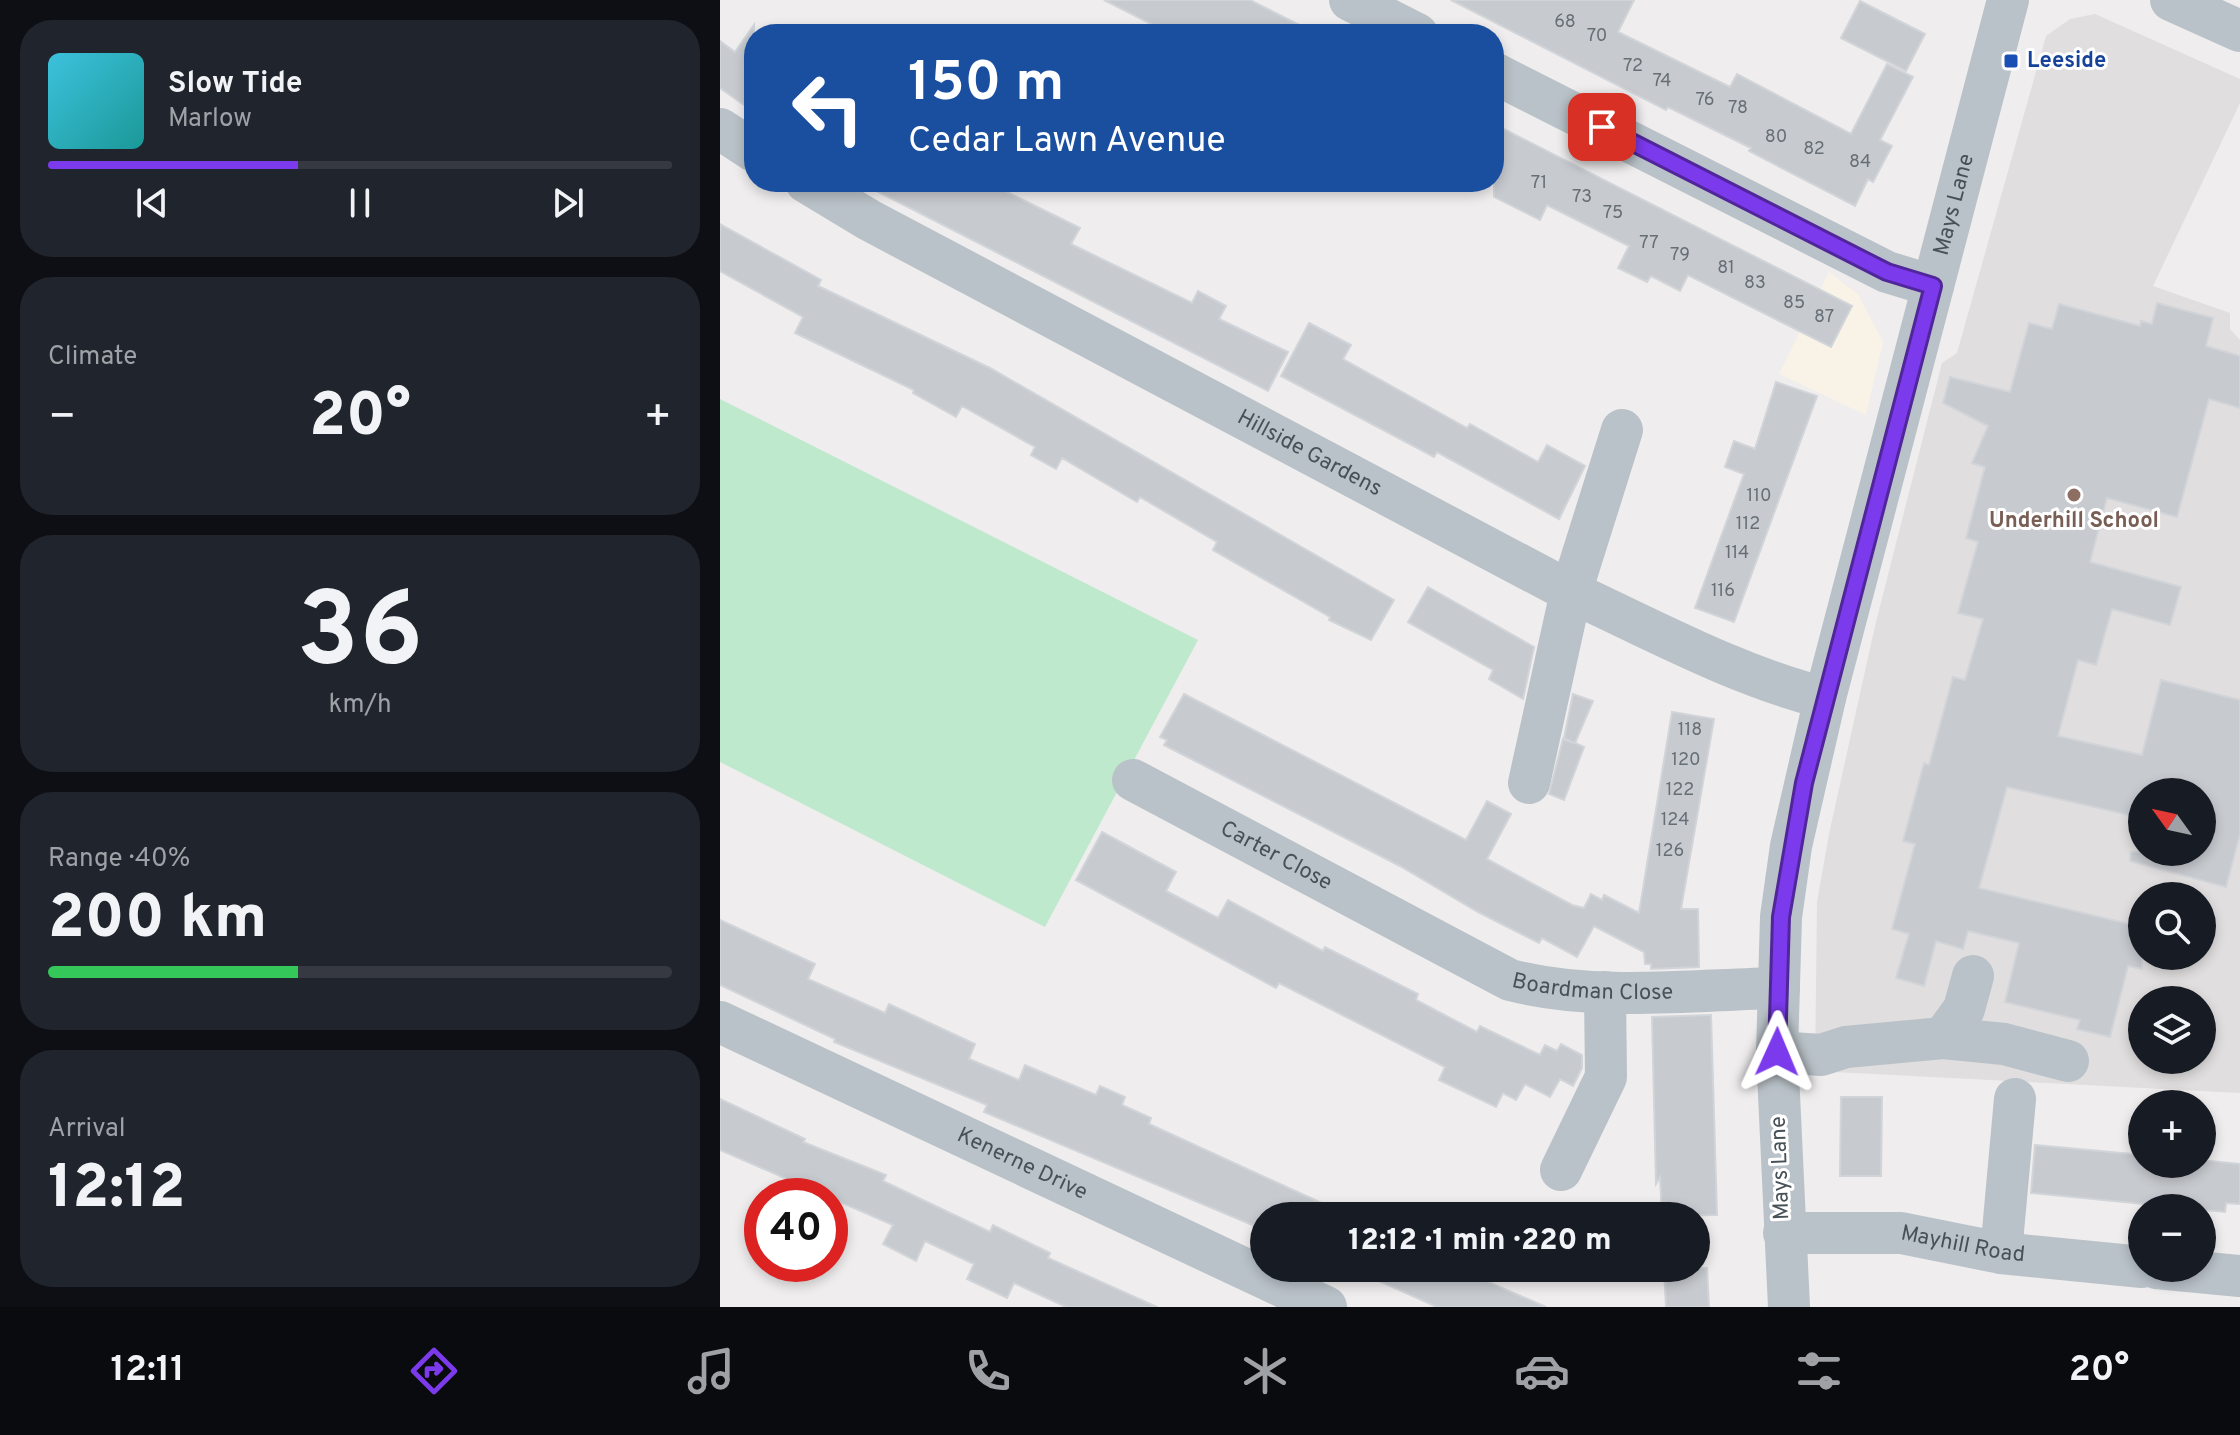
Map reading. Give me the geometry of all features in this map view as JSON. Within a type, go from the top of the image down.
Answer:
[{"type":"street","points":[[1350,0],[1397,24]]},
{"type":"street","name":"Mays Lane","points":[[1789,1307],[1777,1052],[1781,917],[1791,846],[1825,698],[2008,0]]},
{"type":"street","points":[[2171,0],[2237,23]]},
{"type":"street","points":[[1504,78],[1887,272],[1933,286]]},
{"type":"street","points":[[720,129],[744,145]]},
{"type":"street","name":"Hillside Gardens","points":[[823,192],[869,220],[1571,592],[1679,642],[1798,691],[1825,698]]},
{"type":"street","points":[[1529,783],[1571,592],[1622,430]]},
{"type":"street","name":"Carter Close","points":[[1133,780],[1420,933]]},
{"type":"street","name":"Boardman Close","points":[[1420,933],[1510,980],[1540,988],[1605,992],[1779,988]]},
{"type":"street","points":[[1943,1038],[1964,1009],[1973,976]]},
{"type":"street","points":[[1561,1170],[1606,1077],[1605,992]]},
{"type":"street","name":"Kenerne Drive","points":[[720,1022],[1326,1307]]},
{"type":"street","points":[[1777,1052],[1821,1055],[1846,1047],[1943,1038],[2004,1044],[2068,1061]]},
{"type":"street","points":[[2001,1253],[2015,1099]]},
{"type":"street","name":"Mayhill Road","points":[[1784,1233],[1901,1233],[2001,1253],[2128,1266]]},
{"type":"street","points":[[2216,1274],[2240,1276]]},
{"type":"shaded area","name":"Underhill School","points":[[2095,14],[2240,79],[2240,103],[2153,286],[2230,313],[2230,329],[2240,340],[2240,1093],[1815,1071],[1817,902],[1875,626],[1942,363],[1957,353],[2046,36],[2070,19]]},
{"type":"shaded area","points":[[1829,272],[1858,294],[1883,342],[1866,415],[1779,374]]},
{"type":"green space","points":[[720,399],[1198,640],[1045,927],[720,762]]},
{"type":"building","points":[[1104,0],[1250,0],[1297,24],[1151,24]]},
{"type":"building","points":[[1451,0],[1634,0],[1618,32],[1730,87],[1737,74],[1851,134],[1887,64],[1913,77],[1880,140],[1892,146],[1873,182],[1868,179],[1855,206],[1749,151],[1751,148],[1668,107],[1666,110],[1504,27],[1504,24],[1498,24]]},
{"type":"building","points":[[1860,1],[1925,34],[1906,71],[1841,38]]},
{"type":"building","points":[[744,39],[744,105],[720,88],[720,41],[735,52]]},
{"type":"building","points":[[1504,129],[1852,306],[1831,347],[1688,275],[1680,291],[1651,276],[1647,282],[1618,268],[1629,246],[1547,205],[1540,220],[1494,197],[1494,192],[1504,192]]},
{"type":"building","points":[[879,192],[1007,192],[1080,228],[1071,244],[1192,303],[1198,291],[1226,306],[1219,319],[1288,352],[1268,391]]},
{"type":"building","points":[[720,224],[821,280],[818,286],[990,368],[1394,600],[1371,640],[1329,620],[1330,617],[1213,550],[1217,542],[1140,497],[1137,502],[1062,458],[1056,469],[1031,455],[1035,447],[962,406],[956,417],[913,393],[914,390],[795,333],[803,317],[720,271]]},
{"type":"building","points":[[2157,303],[2213,318],[2206,346],[2240,356],[2240,408],[2209,399],[2177,517],[2107,498],[2090,562],[2181,587],[2170,625],[2112,609],[2096,665],[2078,660],[2058,736],[2142,755],[2161,680],[2240,700],[2240,834],[2226,887],[2148,866],[2216,866],[2216,778],[2128,778],[2128,815],[2007,787],[1979,888],[2128,924],[2128,966],[2110,1037],[2077,1029],[2080,1020],[2005,1002],[2019,943],[1968,931],[1963,949],[1936,941],[1924,986],[1896,978],[1909,934],[1892,929],[1915,844],[1903,841],[1924,763],[1929,765],[1953,677],[1965,680],[1983,619],[1958,613],[1978,542],[1966,538],[1985,467],[1972,463],[1988,426],[1943,403],[1950,377],[2010,392],[2029,323],[2052,329],[2059,304],[2140,326],[2141,321],[2152,324]]},
{"type":"building","points":[[1309,323],[1351,345],[1343,359],[1467,428],[1470,424],[1538,462],[1547,445],[1585,466],[1559,519],[1437,452],[1434,457],[1281,376]]},
{"type":"building","points":[[1776,382],[1817,396],[1734,622],[1695,608],[1744,474],[1725,467],[1734,441],[1755,449]]},
{"type":"building","points":[[1428,587],[1534,647],[1523,699],[1489,679],[1493,670],[1408,622]]},
{"type":"building","points":[[1184,694],[1466,840],[1487,801],[1511,814],[1487,859],[1572,905],[1584,908],[1591,894],[1602,900],[1604,895],[1639,913],[1672,712],[1714,719],[1681,909],[1698,909],[1699,967],[1651,969],[1651,964],[1645,964],[1644,952],[1594,926],[1577,957],[1542,938],[1539,943],[1478,912],[1400,866],[1164,745],[1167,740],[1160,737]]},
{"type":"building","points":[[1573,694],[1593,701],[1575,743],[1584,747],[1564,800],[1549,794],[1563,739],[1574,743],[1564,738]]},
{"type":"building","points":[[1102,832],[1176,872],[1166,891],[1218,918],[1228,900],[1323,951],[1325,947],[1418,994],[1416,1000],[1477,1032],[1480,1026],[1540,1055],[1545,1045],[1557,1051],[1561,1044],[1582,1055],[1582,1068],[1573,1086],[1560,1079],[1550,1097],[1525,1084],[1516,1100],[1503,1093],[1496,1107],[1439,1080],[1445,1067],[1279,983],[1276,988],[1076,880]]},
{"type":"building","points":[[720,920],[815,964],[808,979],[885,1013],[889,1004],[975,1044],[969,1059],[1019,1080],[1025,1065],[1096,1095],[1100,1086],[1125,1097],[1122,1105],[1151,1118],[1149,1124],[1319,1202],[1250,1202],[1250,1224],[984,1112],[987,1105],[834,1042],[835,1039],[720,985]]},
{"type":"building","points":[[1711,1015],[1717,1215],[1710,1215],[1710,1202],[1661,1202],[1660,1177],[1656,1184],[1652,1017]]},
{"type":"building","points":[[1841,1097],[1882,1097],[1881,1176],[1840,1176]]},
{"type":"building","points":[[720,1099],[805,1139],[803,1142],[886,1175],[883,1181],[990,1232],[993,1225],[1050,1253],[1048,1258],[1157,1307],[1066,1307],[1014,1283],[1007,1298],[967,1279],[974,1264],[925,1241],[916,1261],[883,1244],[893,1225],[848,1205],[848,1178],[785,1178],[720,1150]]},
{"type":"building","points":[[2035,1145],[2128,1154],[2128,1178],[2216,1178],[2216,1161],[2240,1164],[2240,1204],[2226,1203],[2225,1212],[2216,1211],[2216,1194],[2128,1194],[2128,1202],[2031,1193]]},
{"type":"building","points":[[1381,1282],[1488,1282],[1546,1307],[1437,1307]]},
{"type":"building","points":[[1665,1282],[1708,1282],[1709,1307],[1666,1307]]},
{"type":"place","name":"Leeside","points":[[2011,61]]},
{"type":"place","name":"Underhill School","points":[[2074,495]]},
{"type":"route","points":[[1602,127],[1887,272],[1933,286],[1825,698],[1791,846],[1781,917],[1777,1052]]}]
